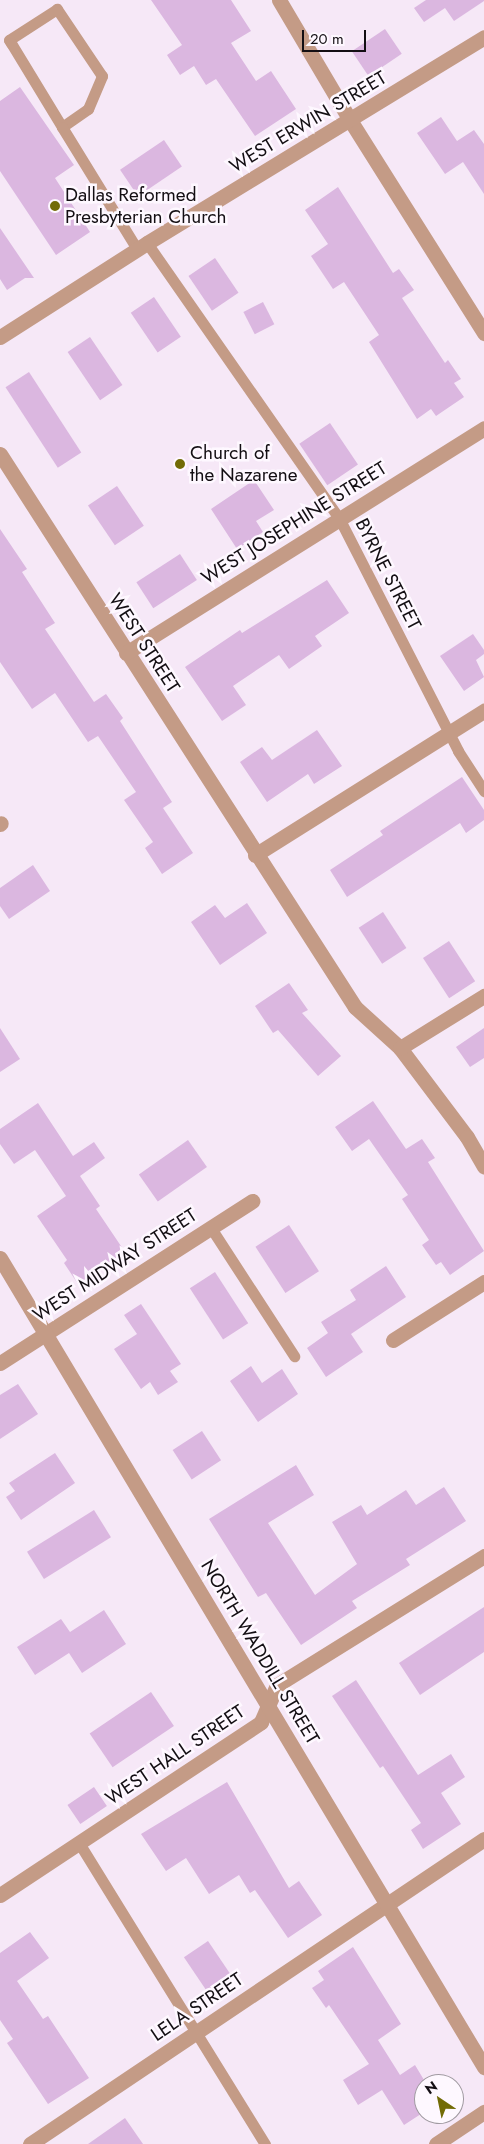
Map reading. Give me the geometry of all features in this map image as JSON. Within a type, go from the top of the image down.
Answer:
[{"type":"street","points":[[279,0],[350,120],[484,333]]},
{"type":"street","name":"WEST ERWIN STREET","points":[[0,337],[142,246],[484,37]]},
{"type":"street","name":"WEST JOSEPHINE STREET","points":[[126,653],[484,428]]},
{"type":"street","name":"WEST STREET","points":[[0,454],[354,1007],[400,1048],[467,1137],[484,1166]]},
{"type":"street","points":[[255,855],[484,711]]},
{"type":"street","points":[[400,1048],[484,996]]},
{"type":"street","name":"WEST MIDWAY STREET","points":[[0,1363],[252,1201]]},
{"type":"street","name":"NORTH WADDILL STREET","points":[[0,1258],[269,1704],[484,2067]]},
{"type":"street","points":[[393,1340],[484,1282]]},
{"type":"street","name":"WEST HALL STREET","points":[[0,1895],[262,1722],[277,1685],[484,1556]]},
{"type":"street","name":"LELA STREET","points":[[30,2144],[386,1902],[484,1839]]},
{"type":"street","points":[[436,2144],[484,2112]]},
{"type":"lane","name":"BYRNE STREET","points":[[62,127],[88,109],[102,76],[57,10],[9,40],[62,127],[142,246],[340,518],[450,731]]},
{"type":"lane","points":[[450,731],[458,751],[484,791]]},
{"type":"lane","points":[[211,1228],[294,1356]]},
{"type":"lane","points":[[80,1843],[265,2144]]},
{"type":"building","points":[[151,0],[231,0],[251,31],[231,43],[256,81],[271,71],[296,109],[255,136],[216,79],[206,85],[194,66],[180,75],[167,55],[182,45]]},
{"type":"building","points":[[426,0],[484,1],[454,21],[445,8],[424,22],[414,8]]},
{"type":"building","points":[[385,29],[402,54],[369,76],[352,51]]},
{"type":"building","points":[[20,87],[74,165],[55,178],[90,232],[56,255],[0,171],[0,101]]},
{"type":"building","points":[[441,117],[457,141],[474,130],[484,144],[484,194],[463,162],[445,174],[417,133]]},
{"type":"building","points":[[164,140],[182,167],[138,196],[120,170]]},
{"type":"building","points":[[338,187],[393,273],[399,269],[414,290],[402,298],[445,363],[448,360],[461,379],[454,383],[464,397],[436,416],[431,409],[417,419],[369,342],[379,335],[344,282],[333,289],[311,256],[328,244],[305,210]]},
{"type":"building","points":[[0,228],[34,278],[25,278],[7,290],[0,279]]},
{"type":"building","points":[[215,258],[238,293],[212,311],[188,276]]},
{"type":"building","points":[[154,297],[181,337],[158,352],[131,313]]},
{"type":"building","points":[[263,302],[274,324],[255,334],[243,312]]},
{"type":"building","points":[[90,337],[122,385],[100,400],[68,352]]},
{"type":"building","points":[[29,372],[81,453],[58,468],[6,387]]},
{"type":"building","points":[[330,423],[358,464],[327,485],[299,444]]},
{"type":"building","points":[[254,480],[274,510],[256,521],[263,532],[237,549],[211,509]]},
{"type":"building","points":[[117,486],[144,526],[115,545],[88,506]]},
{"type":"building","points":[[0,529],[27,569],[22,572],[55,623],[45,629],[94,702],[106,694],[123,718],[120,721],[172,802],[163,808],[193,853],[162,874],[145,848],[153,842],[124,800],[136,792],[98,736],[88,742],[55,693],[32,709],[0,662]]},
{"type":"building","points":[[180,554],[197,580],[153,608],[136,582]]},
{"type":"building","points":[[327,580],[349,613],[315,636],[322,646],[289,669],[279,655],[233,686],[246,705],[222,721],[185,667],[240,630],[242,633]]},
{"type":"building","points":[[473,634],[484,650],[484,654],[476,660],[484,677],[464,691],[440,656]]},
{"type":"building","points":[[317,730],[342,766],[314,784],[308,774],[267,802],[240,762],[262,747],[272,760]]},
{"type":"building","points":[[462,777],[484,810],[484,820],[466,833],[460,823],[347,897],[330,870],[383,835],[380,831]]},
{"type":"building","points":[[33,865],[50,891],[9,919],[0,906],[0,888]]},
{"type":"building","points":[[247,903],[267,933],[220,965],[191,922],[215,905],[225,918]]},
{"type":"building","points":[[383,912],[406,948],[382,964],[359,928]]},
{"type":"building","points":[[449,941],[475,981],[449,998],[423,958]]},
{"type":"building","points":[[289,983],[308,1010],[302,1013],[341,1056],[318,1076],[278,1030],[273,1033],[255,1006]]},
{"type":"building","points":[[0,1028],[20,1059],[0,1072]]},
{"type":"building","points":[[484,1028],[484,1058],[470,1067],[456,1047]]},
{"type":"building","points":[[373,1101],[406,1149],[422,1139],[435,1158],[428,1162],[484,1251],[450,1275],[441,1262],[436,1265],[422,1245],[429,1240],[402,1199],[408,1195],[369,1139],[352,1151],[335,1127]]},
{"type":"building","points":[[38,1103],[73,1156],[94,1142],[105,1158],[80,1176],[100,1206],[96,1209],[125,1252],[78,1284],[64,1263],[67,1260],[37,1216],[66,1196],[35,1150],[14,1164],[0,1144],[0,1129]]},
{"type":"building","points":[[188,1140],[207,1167],[158,1201],[139,1174]]},
{"type":"building","points":[[289,1225],[319,1271],[285,1293],[255,1247]]},
{"type":"building","points":[[386,1266],[406,1297],[351,1334],[363,1352],[326,1377],[307,1348],[328,1333],[321,1322],[356,1300],[350,1290]]},
{"type":"building","points":[[215,1272],[248,1323],[223,1339],[190,1288]]},
{"type":"building","points":[[141,1304],[181,1364],[170,1371],[178,1382],[158,1395],[150,1382],[141,1389],[114,1349],[137,1334],[124,1315]]},
{"type":"building","points":[[251,1366],[262,1383],[282,1369],[298,1394],[258,1422],[230,1381]]},
{"type":"building","points":[[18,1384],[38,1414],[0,1439],[0,1395]]},
{"type":"building","points":[[202,1431],[221,1460],[192,1479],[173,1450]]},
{"type":"building","points":[[55,1453],[75,1483],[21,1520],[6,1497],[15,1491],[9,1483]]},
{"type":"building","points":[[296,1465],[314,1495],[268,1523],[315,1595],[357,1564],[332,1522],[361,1505],[367,1515],[406,1490],[416,1505],[444,1487],[466,1521],[406,1559],[410,1565],[352,1601],[357,1608],[301,1645],[266,1593],[258,1597],[209,1519]]},
{"type":"building","points":[[94,1510],[111,1537],[44,1579],[27,1552]]},
{"type":"building","points":[[484,1607],[484,1652],[420,1695],[399,1663]]},
{"type":"building","points":[[104,1610],[126,1644],[82,1673],[69,1653],[35,1675],[17,1647],[61,1619],[70,1632]]},
{"type":"building","points":[[356,1680],[418,1775],[451,1754],[465,1777],[441,1793],[461,1824],[423,1849],[411,1830],[421,1823],[383,1766],[380,1768],[332,1696]]},
{"type":"building","points":[[151,1692],[174,1726],[113,1767],[90,1733]]},
{"type":"building","points":[[227,1782],[289,1888],[299,1881],[322,1915],[288,1938],[255,1890],[250,1893],[239,1875],[209,1894],[186,1858],[166,1871],[141,1834]]},
{"type":"building","points":[[94,1787],[107,1806],[80,1824],[67,1805]]},
{"type":"building","points":[[30,1932],[49,1958],[17,1981],[43,2019],[48,2016],[89,2078],[48,2104],[7,2043],[13,2039],[0,2020],[0,1953]]},
{"type":"building","points":[[208,1941],[233,1978],[209,1995],[184,1957]]},
{"type":"building","points":[[353,1947],[401,2024],[378,2040],[400,2075],[415,2065],[420,2074],[414,2074],[414,2118],[404,2125],[382,2090],[358,2105],[343,2080],[369,2064],[329,2005],[326,2008],[312,1988],[324,1980],[318,1971]]},
{"type":"building","points":[[125,2118],[143,2144],[88,2144]]},
{"type":"place","name":"Dallas Reformed Presbyterian Church","points":[[55,206]]},
{"type":"place","name":"Church of the Nazarene","points":[[180,464]]}]
